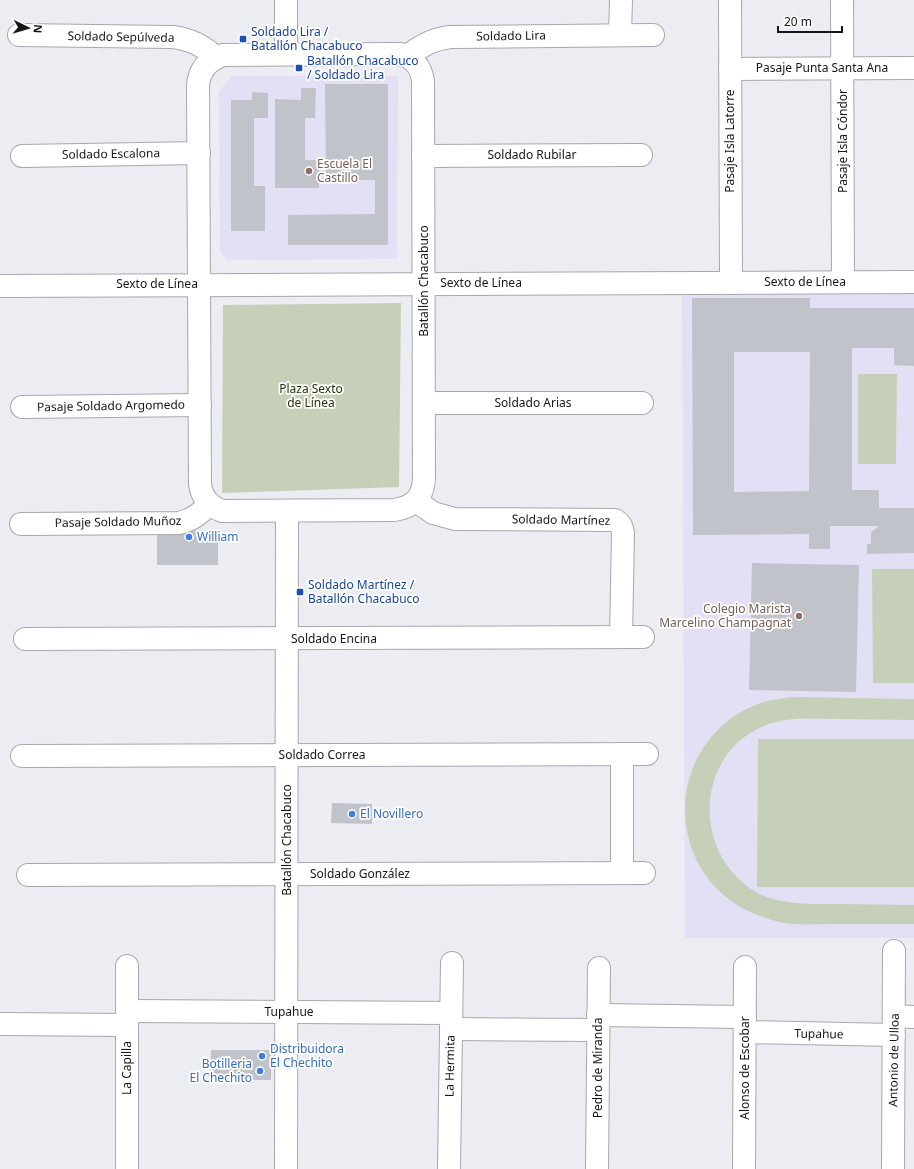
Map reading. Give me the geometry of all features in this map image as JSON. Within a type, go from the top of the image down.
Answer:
[{"type":"street","points":[[286,0],[286,54]]},
{"type":"street","points":[[620,35],[621,0]]},
{"type":"street","name":"Pasaje Isla Latorre","points":[[730,0],[731,283]]},
{"type":"street","name":"Pasaje Isla Cóndor","points":[[842,0],[843,282]]},
{"type":"street","name":"Soldado Sepúlveda","points":[[19,35],[177,37],[191,40],[200,44],[216,58]]},
{"type":"street","name":"Soldado Lira","points":[[408,56],[417,48],[428,42],[444,38],[653,35]]},
{"type":"street","points":[[408,56],[393,53],[223,55],[216,58],[205,67],[199,79],[200,484],[201,491],[208,504],[222,512],[394,510],[410,506],[416,501]]},
{"type":"street","name":"Batallón Chacabuco","points":[[408,56],[419,67],[422,74],[424,482],[421,494],[416,501]]},
{"type":"street","name":"Pasaje Punta Santa Ana","points":[[730,69],[914,68]]},
{"type":"street","name":"Soldado Escalona","points":[[22,156],[199,153]]},
{"type":"street","name":"Soldado Rubilar","points":[[423,156],[641,155]]},
{"type":"street","name":"Sexto de Línea","points":[[0,286],[914,282]]},
{"type":"street","name":"Soldado Arias","points":[[424,403],[642,403]]},
{"type":"street","name":"Pasaje Soldado Argomedo","points":[[22,407],[200,405]]},
{"type":"street","name":"Soldado Martínez","points":[[416,501],[433,513],[455,519],[611,519],[620,523],[623,533],[621,637]]},
{"type":"street","name":"Pasaje Soldado Muñoz","points":[[21,524],[179,523],[193,518],[202,512],[208,504]]},
{"type":"street","name":"Batallón Chacabuco","points":[[286,1169],[287,511]]},
{"type":"street","name":"Soldado Encina","points":[[26,639],[643,637]]},
{"type":"street","points":[[622,754],[622,873]]},
{"type":"street","name":"Soldado Correa","points":[[22,756],[647,754]]},
{"type":"street","name":"Soldado González","points":[[28,875],[644,873]]},
{"type":"street","name":"Antonio de Ulloa","points":[[893,1169],[901,1023],[894,951]]},
{"type":"street","name":"La Hermita","points":[[449,1169],[452,963]]},
{"type":"street","name":"La Capilla","points":[[127,966],[127,1169]]},
{"type":"street","name":"Alonso de Escobar","points":[[744,1169],[745,967]]},
{"type":"street","name":"Pedro de Miranda","points":[[597,1169],[599,968]]},
{"type":"street","name":"Tupahue","points":[[0,1024],[286,1012],[451,1021],[745,1025],[901,1023]]},
{"type":"shaded area","name":"Escuela El Castillo","points":[[232,76],[398,76],[397,259],[227,260],[220,252],[219,91]]},
{"type":"shaded area","name":"Colegio Marista Marcelino Champagnat","points":[[682,294],[914,294],[914,938],[685,938]]},
{"type":"green space","name":"Plaza Sexto de Línea","points":[[401,303],[399,487],[222,493],[223,305]]},
{"type":"green space","points":[[858,374],[897,374],[896,464],[858,464]]},
{"type":"green space","points":[[872,569],[914,569],[914,683],[873,683]]},
{"type":"green space","points":[[791,697],[914,699],[914,720],[792,719],[764,726],[744,737],[729,753],[718,771],[711,791],[710,813],[713,834],[720,854],[733,873],[740,880],[751,889],[764,896],[782,901],[801,903],[914,905],[914,924],[792,924],[781,922],[762,917],[746,910],[722,894],[705,874],[692,850],[686,824],[686,798],[691,772],[704,747],[731,718],[747,708],[771,700]]},
{"type":"green space","points":[[758,739],[914,739],[914,887],[757,887]]},
{"type":"building","points":[[325,84],[388,84],[388,245],[288,245],[288,215],[375,214],[375,180],[326,180]]},
{"type":"building","points":[[301,88],[316,88],[315,118],[305,118],[305,160],[319,160],[319,188],[275,188],[275,99],[301,100]]},
{"type":"building","points":[[252,92],[268,93],[268,118],[254,118],[254,186],[265,186],[265,231],[231,231],[231,100],[252,100]]},
{"type":"building","points":[[692,298],[810,298],[810,308],[914,308],[914,366],[894,365],[894,348],[852,348],[852,490],[879,490],[879,508],[914,508],[914,553],[867,554],[867,544],[871,544],[871,532],[879,526],[830,526],[830,549],[809,549],[809,534],[693,535]],"holes":[[[734,352],[810,352],[809,491],[734,492]]]},
{"type":"building","points":[[218,530],[218,565],[157,565],[157,531]]},
{"type":"building","points":[[752,563],[859,565],[856,692],[749,690]]},
{"type":"building","name":"El Novillero","points":[[332,803],[372,804],[372,824],[331,823]]},
{"type":"building","points":[[211,1050],[271,1050],[271,1080],[210,1080]]},
{"type":"place","name":"Soldado Lira / Batallón Chacabuco","points":[[243,39]]},
{"type":"place","name":"Batallón Chacabuco / Soldado Lira","points":[[299,68]]},
{"type":"place","name":"Escuela El Castillo","points":[[309,171]]},
{"type":"place","name":"William","points":[[189,537]]},
{"type":"place","name":"Soldado Martínez / Batallón Chacabuco","points":[[300,592]]},
{"type":"place","name":"Colegio Marista Marcelino Champagnat","points":[[799,616]]},
{"type":"place","name":"El Novillero","points":[[352,814]]},
{"type":"place","name":"Distribuidora El Chechito","points":[[262,1056]]},
{"type":"place","name":"Botilleria El Chechito","points":[[260,1071]]}]
